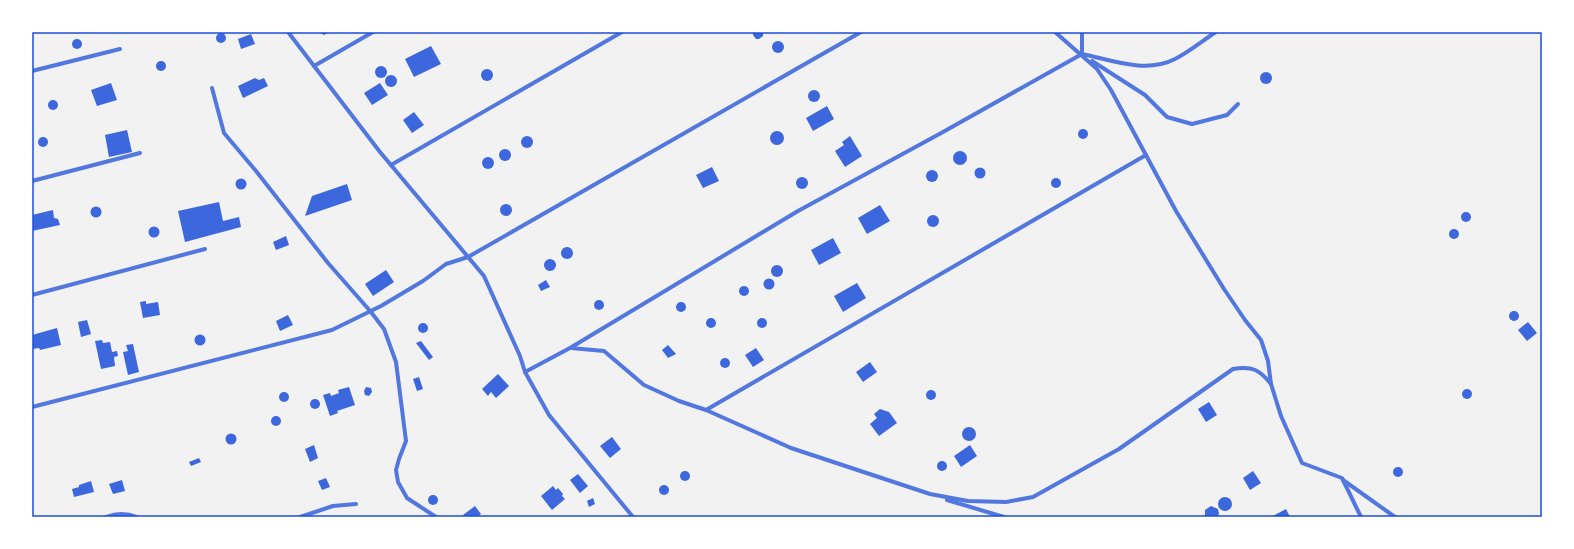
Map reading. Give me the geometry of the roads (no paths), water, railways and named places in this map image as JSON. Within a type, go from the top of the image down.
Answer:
[{"type":"street","points":[[288,32],[391,165],[484,276],[520,356],[525,372],[549,415],[633,517]]},
{"type":"street","points":[[314,66],[373,32]]},
{"type":"street","points":[[391,165],[622,32]]},
{"type":"street","points":[[32,407],[332,330],[371,312],[423,281],[446,264],[468,257],[861,32]]},
{"type":"street","points":[[1055,32],[1098,69],[1111,90],[1176,211],[1245,320],[1261,340],[1268,361],[1271,384],[1281,416],[1302,463],[1342,478],[1395,517]]},
{"type":"street","points":[[1082,32],[1082,54]]},
{"type":"street","points":[[525,372],[570,348],[798,211],[1082,54],[1144,66],[1162,64],[1175,59],[1216,32]]},
{"type":"street","points":[[32,71],[120,49]]},
{"type":"street","points":[[1082,54],[1145,95],[1167,117],[1192,124],[1227,114],[1238,104]]},
{"type":"street","points":[[212,88],[224,132],[328,263],[384,329],[396,362],[406,441],[396,470],[398,482],[407,498],[436,517]]},
{"type":"street","points":[[32,181],[140,153]]},
{"type":"street","points":[[706,410],[1146,155]]},
{"type":"street","points":[[32,295],[205,249]]},
{"type":"street","points":[[570,348],[604,351],[644,385],[679,402],[706,410],[791,448],[1004,517]]},
{"type":"street","points":[[930,494],[968,501],[1006,502],[1033,497],[1119,449],[1233,369],[1246,367],[1262,372],[1271,384]]},
{"type":"street","points":[[1342,478],[1360,517]]},
{"type":"street","points":[[300,517],[333,506],[356,504]]},
{"type":"street","points":[[106,517],[113,514],[130,514],[137,517]]}]
